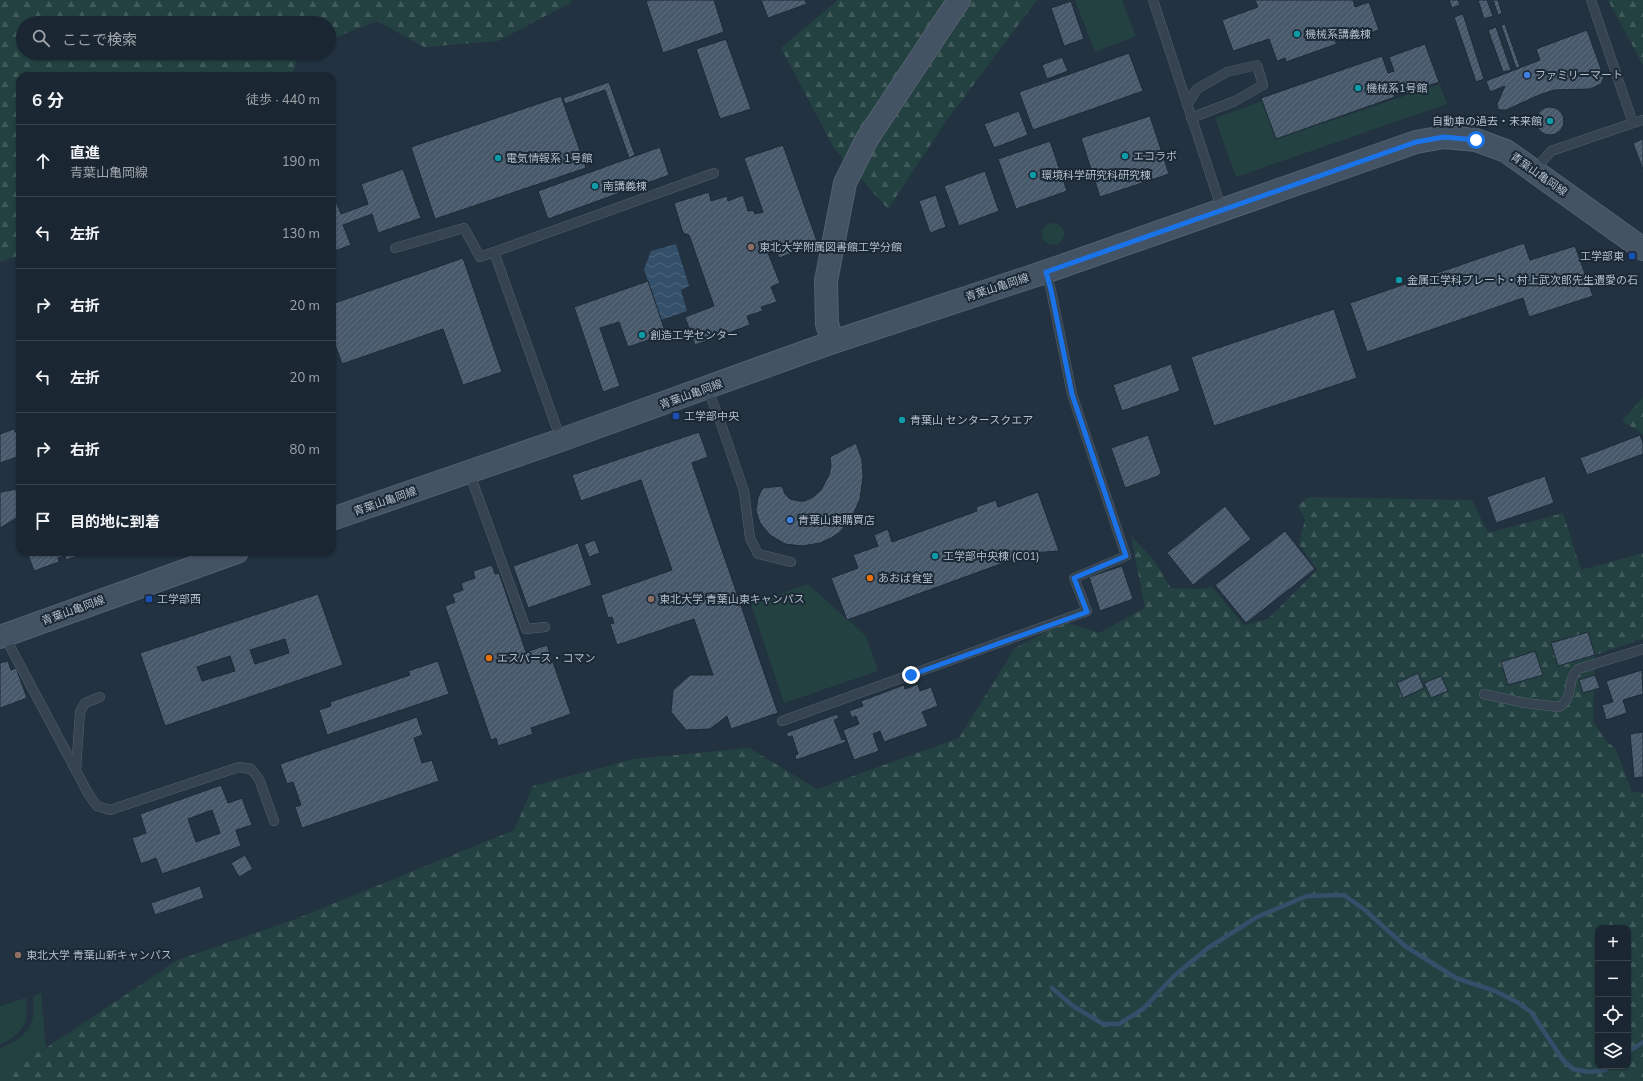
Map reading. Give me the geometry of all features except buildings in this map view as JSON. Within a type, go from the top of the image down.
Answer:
[{"type":"street","points":[[833,342],[827,324],[826,281],[845,183],[867,139],[959,0]]},
{"type":"street","name":"青葉山亀岡線","points":[[336,518],[561,440],[833,342],[1046,272],[1416,142],[1444,137],[1476,140],[1506,151],[1643,249]]},
{"type":"street","name":"青葉山亀岡線","points":[[2,636],[226,556]]},
{"type":"lane","points":[[1153,0],[1222,210]]},
{"type":"lane","points":[[1591,0],[1633,123]]},
{"type":"lane","points":[[1187,105],[1197,89],[1227,72],[1257,65],[1263,85],[1235,101],[1191,118]]},
{"type":"lane","points":[[1534,170],[1550,152],[1643,120]]},
{"type":"lane","points":[[395,248],[464,228],[480,257],[714,173]]},
{"type":"lane","points":[[494,252],[561,440]]},
{"type":"lane","points":[[782,722],[1087,612],[1074,578],[1126,556],[1072,394],[1046,272]]},
{"type":"lane","points":[[707,388],[744,491],[750,538],[758,554],[792,562]]},
{"type":"lane","points":[[469,472],[526,629],[545,627]]},
{"type":"lane","points":[[2,636],[89,795],[97,806],[110,810],[238,768],[252,769],[259,779],[274,821]]},
{"type":"lane","points":[[1484,694],[1525,703],[1559,707],[1566,702],[1570,696],[1572,675],[1578,669],[1643,649]]},
{"type":"lane","points":[[76,771],[80,712],[85,703],[100,697]]},
{"type":"green space","points":[[0,0],[572,0],[570,3],[498,41],[424,47],[377,21],[336,37],[336,16],[16,16],[16,60],[297,60],[293,72],[16,72],[16,256],[0,262]]},
{"type":"green space","points":[[838,0],[1037,0],[947,120],[888,209],[834,148],[781,48]]},
{"type":"green space","points":[[1075,0],[1122,0],[1136,36],[1095,52]]},
{"type":"green space","points":[[1608,0],[1643,0],[1643,65]]},
{"type":"green space","points":[[1440,84],[1447,104],[1236,177],[1215,118],[1262,101],[1276,139]]},
{"type":"green space","points":[[1053,223],[1061,226],[1064,234],[1061,242],[1053,245],[1045,242],[1042,234],[1045,226]]},
{"type":"green space","points":[[1643,397],[1643,434],[1622,421]]},
{"type":"green space","points":[[1309,497],[1472,500],[1488,533],[1563,513],[1581,570],[1643,553],[1643,639],[1595,655],[1593,721],[1605,740],[1616,749],[1632,792],[1643,793],[1643,1081],[0,1081],[0,1073],[46,1048],[178,960],[293,920],[514,830],[533,786],[634,759],[749,748],[817,789],[959,738],[1015,648],[1064,622],[1099,633],[1145,608],[1131,536],[1153,559],[1171,588],[1199,589],[1212,587],[1244,625],[1268,619],[1317,570],[1299,544],[1305,520],[1298,505]]},
{"type":"green space","points":[[808,584],[866,636],[878,671],[784,703],[751,604]]},
{"type":"green space","points":[[41,993],[46,1048],[0,1073],[0,1049],[24,1035],[33,1016],[33,996]]},
{"type":"green space","points":[[26,998],[27,1014],[23,1026],[15,1036],[0,1045],[0,1006]]},
{"type":"water","points":[[676,244],[689,286],[681,290],[687,311],[661,320],[644,269],[651,251]]},
{"type":"waterway","points":[[1052,988],[1073,1006],[1103,1024],[1119,1024],[1143,1009],[1174,976],[1208,948],[1257,917],[1307,896],[1344,895],[1365,910],[1405,946],[1456,978],[1495,991],[1517,1002],[1531,1012],[1563,1060],[1573,1069],[1589,1072],[1606,1069]]},
{"type":"waterway","points":[[1631,1050],[1643,1042]]},
{"type":"place","name":"機械系講義棟","points":[[1297,34]]},
{"type":"place","name":"ファミリーマート","points":[[1527,75]]},
{"type":"place","name":"機械系1号館","points":[[1358,88]]},
{"type":"place","name":"自動車の過去・未来館","points":[[1550,121]]},
{"type":"place","name":"エコラボ","points":[[1125,156]]},
{"type":"place","name":"電気情報系 1号館","points":[[498,158]]},
{"type":"place","name":"環境科学研究科研究棟","points":[[1033,175]]},
{"type":"place","name":"南講義棟","points":[[595,186]]},
{"type":"place","name":"東北大学附属図書館工学分館","points":[[751,247]]},
{"type":"place","name":"工学部東","points":[[1632,256]]},
{"type":"place","name":"金属工学科プレート・村上武次郎先生遺愛の石","points":[[1399,280]]},
{"type":"place","name":"創造工学センター","points":[[642,335]]},
{"type":"place","name":"工学部中央","points":[[676,416]]},
{"type":"place","name":"青葉山 センタースクエア","points":[[902,420]]},
{"type":"place","name":"青葉山東購買店","points":[[790,520]]},
{"type":"place","name":"工学部中央棟 (C01)","points":[[935,556]]},
{"type":"place","name":"あおば食堂","points":[[870,578]]},
{"type":"place","name":"工学部西","points":[[149,599]]},
{"type":"place","name":"東北大学 青葉山東キャンパス","points":[[651,599]]},
{"type":"place","name":"エスパース・コマン","points":[[489,658]]},
{"type":"place","name":"東北大学 青葉山新キャンパス","points":[[18,955]]},
{"type":"route","points":[[911,675],[1087,612],[1074,578],[1126,556],[1119,539],[1072,394],[1046,272],[1416,142],[1444,137],[1476,140]]}]
